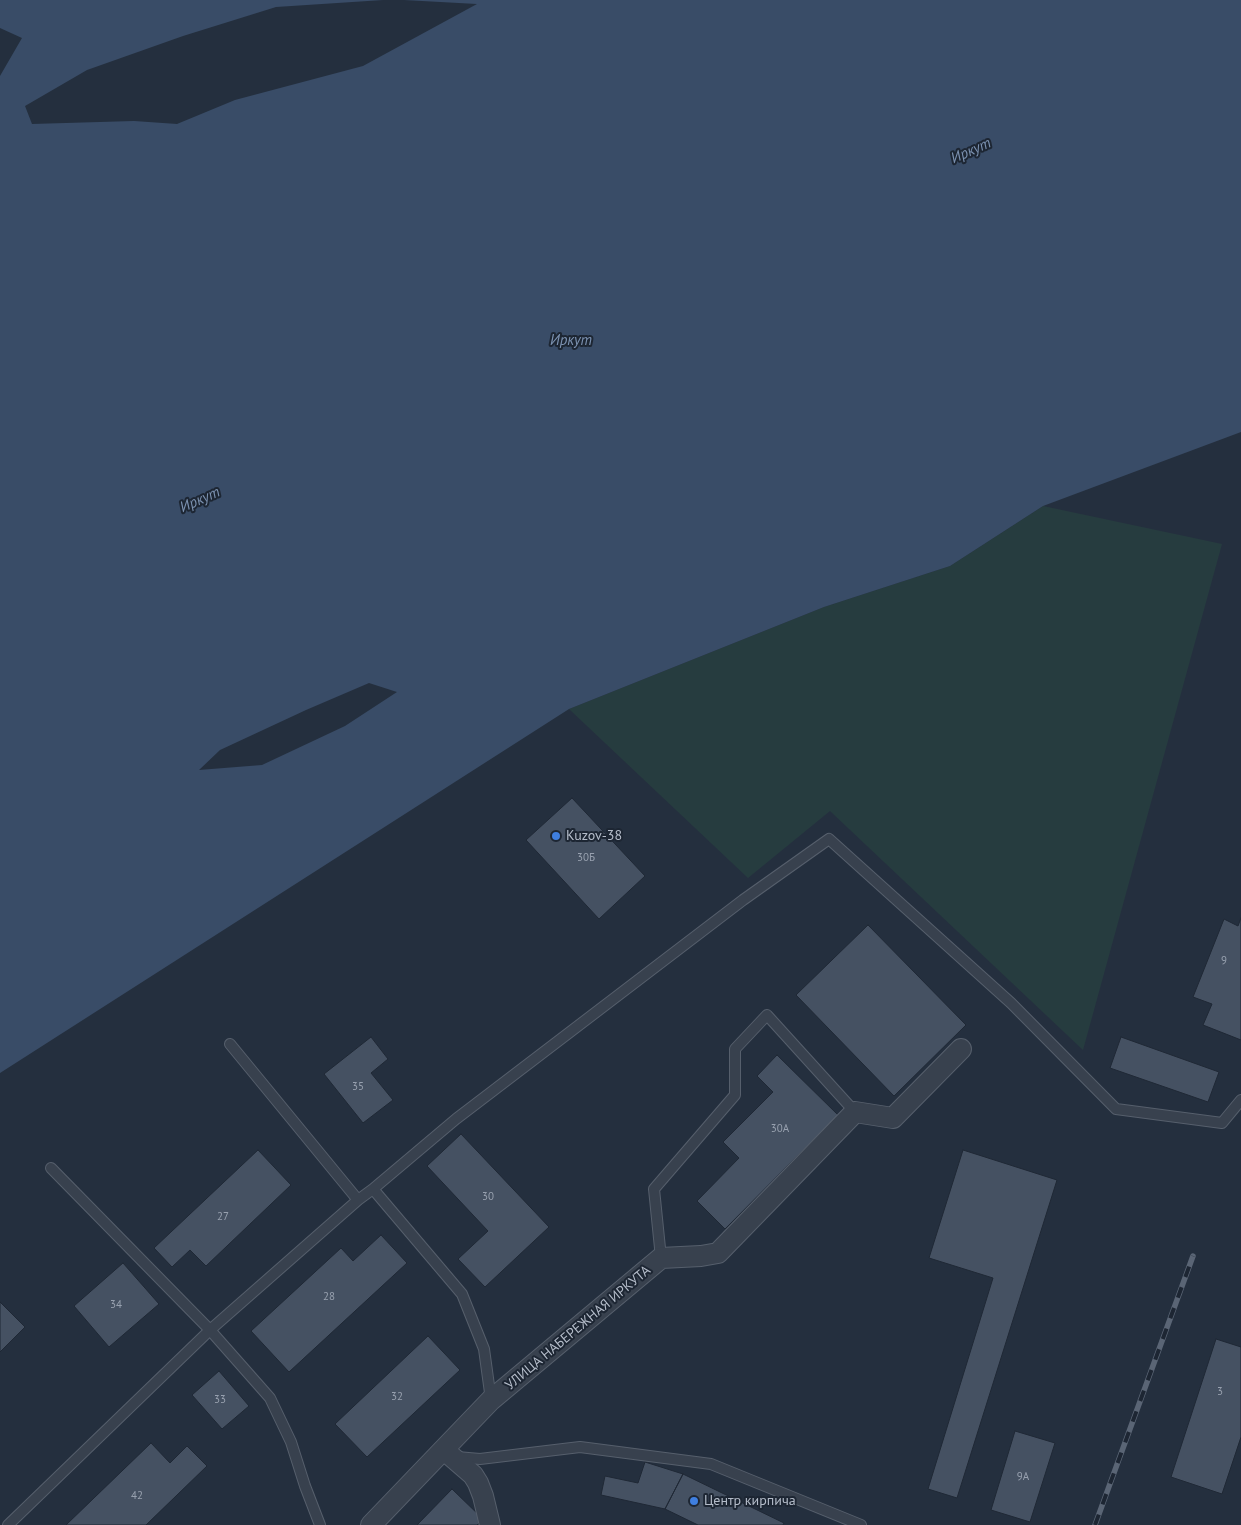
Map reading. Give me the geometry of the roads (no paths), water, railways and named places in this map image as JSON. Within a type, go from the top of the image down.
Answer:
[{"type":"street","points":[[855,1112],[893,1118],[961,1049]]},
{"type":"street","name":"УЛИЦА НАБЕРЕЖНАЯ ИРКУТА","points":[[371,1525],[449,1454],[491,1400],[661,1258],[701,1256],[718,1253],[855,1112]]},
{"type":"street","points":[[449,1454],[473,1475],[478,1483],[484,1496],[490,1525]]},
{"type":"lane","points":[[8,1525],[210,1330],[358,1200],[456,1119],[743,900],[829,839],[1011,1003],[1116,1109],[1222,1123],[1241,1100]]},
{"type":"lane","points":[[661,1258],[654,1189],[735,1095],[735,1049],[767,1015],[855,1112]]},
{"type":"lane","points":[[230,1044],[358,1200]]},
{"type":"lane","points":[[51,1168],[210,1330],[270,1398],[291,1442],[320,1525]]},
{"type":"lane","points":[[373,1189],[462,1294],[484,1349],[491,1400]]},
{"type":"lane","points":[[449,1454],[480,1459],[580,1447],[711,1464],[861,1525]]},
{"type":"water","name":"Иркут","points":[[0,0],[383,0],[276,7],[183,36],[87,70],[25,106],[32,124],[134,121],[177,124],[235,100],[363,66],[477,4],[404,0],[1241,0],[1241,432],[1043,506],[950,566],[824,607],[569,709],[0,1073],[0,76],[22,38],[0,28]],"holes":[[[369,683],[397,692],[345,726],[262,765],[199,770],[220,750]]]},
{"type":"railway","points":[[1095,1525],[1193,1256]]},
{"type":"place","name":"Kuzov-38","points":[[556,836]]},
{"type":"place","name":"Центр кирпича","points":[[694,1501]]}]
